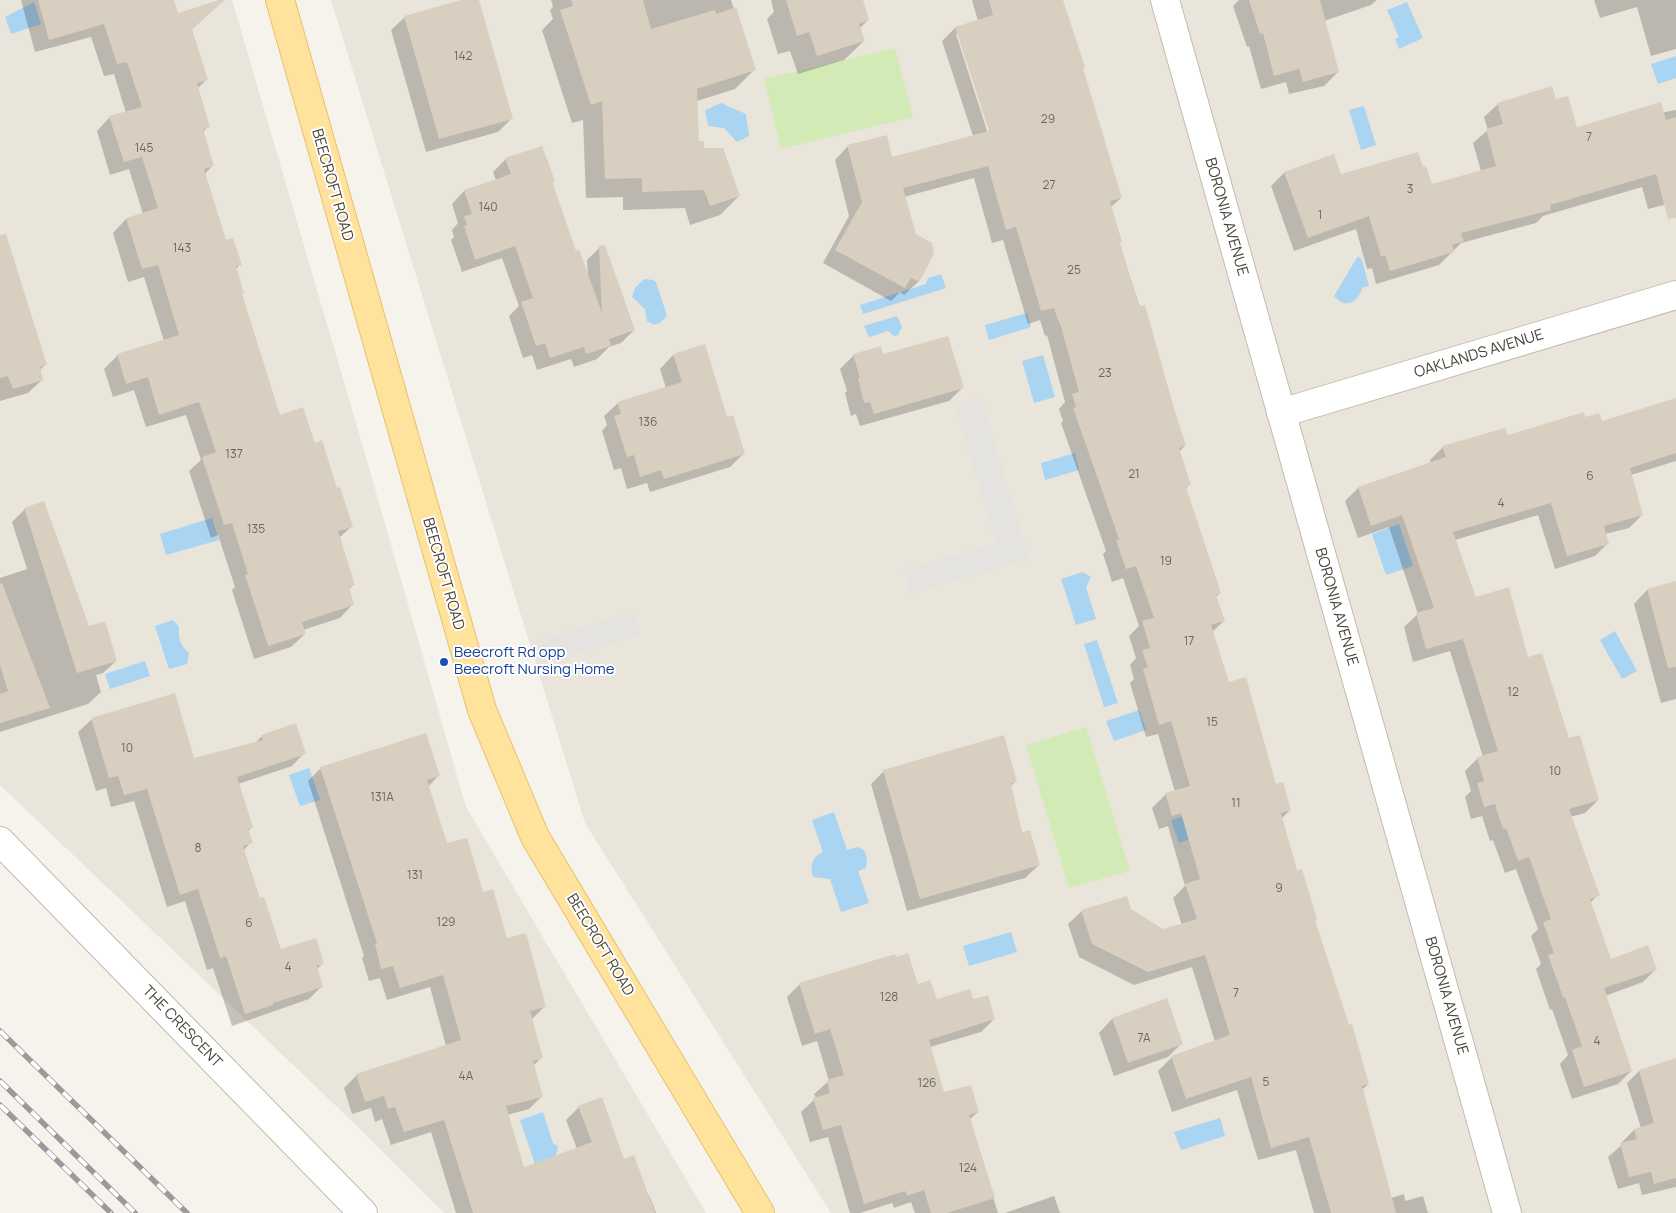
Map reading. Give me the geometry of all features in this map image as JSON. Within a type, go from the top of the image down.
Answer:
[{"type":"main road","name":"BEECROFT ROAD","points":[[280,0],[482,710],[536,837],[760,1213]]},
{"type":"street","name":"BORONIA AVENUE","points":[[1165,0],[1507,1213]]},
{"type":"street","name":"OAKLANDS AVENUE","points":[[1281,413],[1676,295]]},
{"type":"street","name":"THE CRESCENT","points":[[0,841],[363,1213]]},
{"type":"shaded area","points":[[0,0],[232,0],[466,807],[706,1213],[444,1213],[358,1127],[0,785]]},
{"type":"shaded area","points":[[331,0],[1676,0],[1676,1213],[831,1213],[585,823]]},
{"type":"shaded area","points":[[981,397],[1029,559],[911,594],[903,570],[996,543],[955,405]]},
{"type":"shaded area","points":[[634,612],[640,635],[548,662],[542,639]]},
{"type":"green space","points":[[895,48],[913,117],[781,149],[764,79]]},
{"type":"green space","points":[[1086,727],[1130,871],[1069,888],[1026,745]]},
{"type":"water","points":[[34,2],[41,24],[11,34],[5,17]]},
{"type":"water","points":[[1407,2],[1423,38],[1399,49],[1395,39],[1399,37],[1387,10]]},
{"type":"water","points":[[1676,56],[1676,78],[1658,84],[1651,64]]},
{"type":"water","points":[[721,103],[746,114],[749,136],[737,142],[724,128],[708,126],[705,110]]},
{"type":"water","points":[[1364,106],[1376,145],[1361,150],[1349,110]]},
{"type":"water","points":[[1358,256],[1362,260],[1369,286],[1362,288],[1360,295],[1351,302],[1341,302],[1334,296]]},
{"type":"water","points":[[941,274],[946,288],[863,314],[860,305],[926,284],[928,278]]},
{"type":"water","points":[[644,279],[656,282],[667,316],[660,323],[654,325],[647,321],[645,309],[632,297],[635,288]]},
{"type":"water","points":[[1027,313],[1031,327],[989,340],[985,325]]},
{"type":"water","points":[[897,316],[902,327],[898,335],[894,336],[888,331],[869,337],[864,326]]},
{"type":"water","points":[[1043,355],[1055,397],[1034,403],[1022,361]]},
{"type":"water","points":[[1075,453],[1079,470],[1045,480],[1041,463]]},
{"type":"water","points":[[212,518],[219,540],[166,555],[160,534]]},
{"type":"water","points":[[1399,524],[1413,566],[1386,575],[1372,534]]},
{"type":"water","points":[[1083,572],[1091,577],[1086,587],[1096,619],[1076,625],[1061,579]]},
{"type":"water","points":[[173,620],[179,627],[179,638],[189,653],[187,664],[169,669],[155,626]]},
{"type":"water","points":[[1615,631],[1637,671],[1622,679],[1600,640]]},
{"type":"water","points":[[1097,640],[1118,703],[1104,707],[1084,644]]},
{"type":"water","points":[[145,661],[150,676],[110,689],[105,674]]},
{"type":"water","points":[[1139,710],[1146,730],[1114,741],[1106,721]]},
{"type":"water","points":[[309,768],[320,800],[300,806],[289,775]]},
{"type":"water","points":[[834,812],[847,850],[857,847],[864,850],[867,858],[866,868],[858,871],[869,903],[841,912],[830,879],[813,877],[811,869],[814,859],[823,852],[812,820]]},
{"type":"water","points":[[1193,813],[1200,836],[1179,843],[1171,820]]},
{"type":"water","points":[[1011,932],[1017,952],[969,966],[963,946]]},
{"type":"water","points":[[543,1112],[553,1143],[558,1147],[556,1156],[535,1164],[520,1120]]},
{"type":"water","points":[[1220,1118],[1225,1136],[1181,1150],[1174,1132]]},
{"type":"building","points":[[38,0],[174,0],[178,13],[219,0],[225,0],[192,29],[208,80],[197,83],[210,127],[203,129],[214,166],[204,169],[226,240],[233,238],[242,265],[236,266],[244,293],[242,294],[280,415],[303,407],[315,443],[322,440],[337,488],[340,487],[353,527],[338,531],[355,585],[349,587],[354,605],[302,622],[306,634],[268,646],[245,575],[248,574],[232,523],[224,525],[202,457],[216,452],[199,402],[159,415],[148,377],[126,384],[117,354],[179,335],[158,265],[142,269],[126,218],[158,208],[142,157],[124,162],[109,116],[142,107],[127,62],[117,64],[104,24],[49,40]]},
{"type":"building","points":[[461,0],[479,0],[513,119],[439,139],[404,16]]},
{"type":"building","points":[[571,0],[643,0],[651,29],[715,10],[716,14],[736,7],[756,70],[697,89],[699,141],[704,141],[704,148],[723,148],[740,196],[710,206],[704,190],[642,192],[642,178],[605,179],[602,101],[591,105],[560,10],[573,6]]},
{"type":"building","points":[[786,0],[863,0],[869,20],[859,24],[865,41],[817,56],[809,32],[797,36]]},
{"type":"building","points":[[989,0],[1063,0],[1085,67],[1083,68],[1122,198],[1110,201],[1122,242],[1120,243],[1139,306],[1145,305],[1186,445],[1179,448],[1191,485],[1186,487],[1221,593],[1216,595],[1225,621],[1211,625],[1229,682],[1246,677],[1276,784],[1283,782],[1291,810],[1281,813],[1297,870],[1302,869],[1317,919],[1315,920],[1349,1025],[1352,1024],[1369,1084],[1362,1086],[1396,1213],[1331,1213],[1309,1137],[1271,1148],[1251,1077],[1186,1099],[1171,1056],[1230,1035],[1205,955],[1148,972],[1092,944],[1081,910],[1127,896],[1131,909],[1163,929],[1197,919],[1185,884],[1200,879],[1181,813],[1172,816],[1165,793],[1190,786],[1171,721],[1159,725],[1143,669],[1148,667],[1142,650],[1150,648],[1142,621],[1154,618],[1136,566],[1126,569],[1116,540],[1119,539],[1073,408],[1076,407],[1072,394],[1079,392],[1060,323],[1054,308],[1041,311],[1016,227],[1006,230],[988,166],[903,188],[916,234],[932,243],[934,254],[919,282],[911,278],[905,288],[835,250],[862,202],[847,145],[887,135],[892,157],[989,131],[955,27],[993,15]]},
{"type":"building","points":[[1249,0],[1320,0],[1339,72],[1303,82],[1299,69],[1274,76],[1263,33],[1260,34]]},
{"type":"building","points":[[1552,86],[1556,99],[1568,96],[1577,127],[1661,102],[1666,120],[1676,117],[1676,218],[1668,219],[1656,174],[1550,205],[1551,210],[1461,233],[1464,241],[1452,245],[1454,252],[1390,271],[1385,255],[1381,257],[1369,216],[1308,238],[1284,172],[1334,154],[1341,174],[1418,152],[1423,167],[1426,166],[1432,184],[1496,166],[1486,129],[1503,124],[1497,103]]},
{"type":"building","points":[[542,146],[555,181],[552,181],[576,251],[579,249],[602,313],[599,246],[605,245],[635,330],[609,339],[611,346],[586,354],[584,347],[550,358],[545,343],[536,346],[521,302],[533,298],[515,246],[475,260],[464,226],[467,225],[464,216],[472,214],[464,190],[511,174],[505,158]]},
{"type":"building","points":[[6,234],[47,365],[40,367],[43,380],[13,389],[8,376],[0,378],[0,235]]},
{"type":"building","points":[[948,336],[964,388],[874,414],[870,402],[864,403],[858,378],[860,378],[853,354],[881,346],[883,354]]},
{"type":"building","points":[[705,344],[727,417],[733,415],[745,454],[664,479],[661,470],[640,477],[634,455],[627,457],[614,416],[621,414],[617,402],[682,382],[673,354]]},
{"type":"building","points":[[1676,398],[1676,453],[1630,468],[1643,515],[1604,526],[1609,544],[1567,556],[1551,503],[1453,532],[1476,597],[1509,587],[1528,657],[1542,653],[1569,738],[1580,735],[1599,800],[1569,809],[1600,896],[1590,899],[1611,959],[1648,945],[1657,970],[1604,988],[1632,1071],[1584,1087],[1572,1050],[1582,1046],[1548,955],[1554,953],[1543,922],[1551,919],[1529,857],[1518,861],[1506,828],[1503,829],[1495,804],[1484,807],[1477,783],[1484,781],[1477,757],[1498,751],[1463,639],[1426,649],[1416,613],[1434,608],[1402,515],[1371,526],[1358,487],[1446,457],[1442,446],[1505,428],[1508,435],[1584,412],[1585,417],[1599,413],[1602,421]]},
{"type":"building","points":[[44,501],[89,626],[105,621],[117,661],[77,673],[24,508]]},
{"type":"building","points":[[1676,581],[1676,667],[1668,668],[1647,589]]},
{"type":"building","points":[[2,583],[50,708],[0,723],[0,694],[8,691],[0,665],[0,584]]},
{"type":"building","points":[[175,693],[194,758],[263,740],[261,735],[296,723],[306,754],[237,777],[253,827],[248,829],[253,843],[243,846],[260,898],[264,897],[281,949],[316,938],[324,964],[317,966],[323,987],[245,1014],[226,956],[220,958],[198,889],[180,895],[147,789],[124,795],[118,776],[109,778],[91,718]]},
{"type":"building","points":[[426,733],[440,776],[427,780],[447,843],[467,838],[483,892],[493,889],[507,938],[526,933],[546,1007],[530,1011],[543,1058],[533,1061],[543,1097],[506,1106],[524,1167],[592,1142],[578,1106],[602,1097],[624,1159],[634,1155],[655,1213],[473,1213],[444,1120],[404,1132],[395,1107],[388,1109],[384,1096],[365,1102],[356,1074],[461,1040],[443,975],[400,988],[393,966],[381,969],[375,944],[377,943],[320,767]]},
{"type":"building","points":[[1004,735],[1017,782],[1011,783],[1022,832],[1030,830],[1040,865],[920,899],[883,770]]},
{"type":"building","points":[[908,953],[918,984],[930,980],[937,999],[970,989],[973,999],[988,995],[995,1019],[929,1040],[944,1092],[971,1085],[979,1112],[969,1115],[995,1198],[947,1213],[931,1213],[924,1190],[907,1196],[905,1191],[864,1204],[841,1125],[823,1130],[813,1098],[830,1093],[827,1080],[844,1075],[830,1029],[815,1034],[799,983],[895,954],[896,957]]},
{"type":"building","points":[[1167,998],[1183,1044],[1128,1063],[1112,1018]]},
{"type":"building","points":[[1676,1058],[1676,1178],[1654,1184],[1651,1172],[1629,1177],[1620,1143],[1637,1139],[1634,1129],[1654,1123],[1639,1070]]},
{"type":"railway","points":[[0,1031],[187,1213]]},
{"type":"railway","points":[[0,1081],[135,1213]]},
{"type":"railway","points":[[0,1105],[111,1213]]},
{"type":"place","name":"Beecroft Rd opp Beecroft Nursing Home","points":[[444,662]]}]
